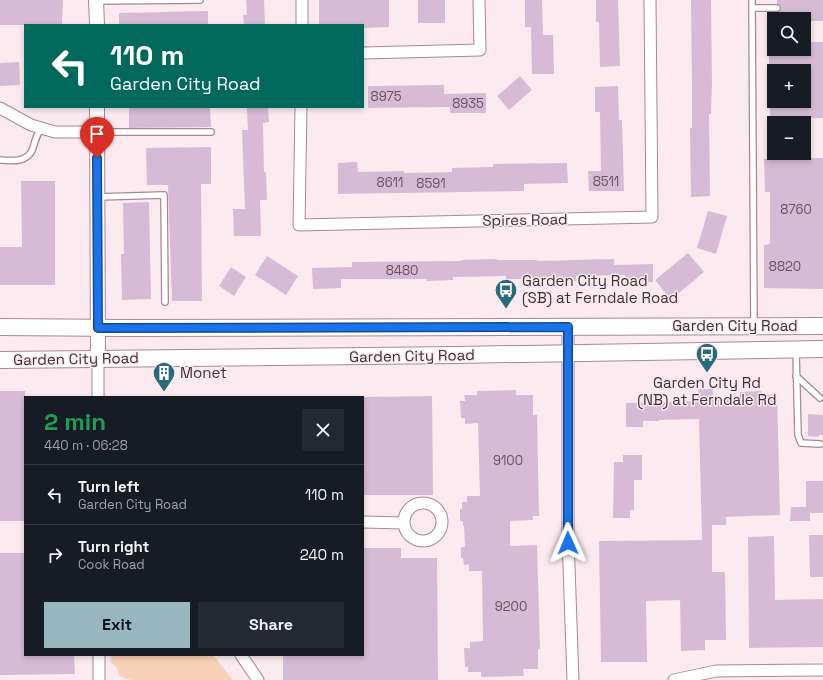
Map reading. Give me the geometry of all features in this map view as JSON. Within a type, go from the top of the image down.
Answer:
[{"type":"main road","name":"Garden City Road","points":[[0,326],[98,328],[823,326]]},
{"type":"main road","name":"Garden City Road","points":[[0,360],[823,349]]},
{"type":"street","points":[[302,0],[302,24]]},
{"type":"street","points":[[364,53],[480,50],[479,0]]},
{"type":"street","name":"Spires Road","points":[[301,108],[299,225],[652,217],[650,0]]},
{"type":"street","points":[[96,1],[96,24]]},
{"type":"street","points":[[0,108],[31,125],[55,132],[96,132]]},
{"type":"street","points":[[97,108],[98,396]]},
{"type":"street","points":[[568,327],[568,543],[573,680]]},
{"type":"street","points":[[364,522],[404,523]]},
{"type":"street","points":[[99,656],[99,680]]},
{"type":"street","points":[[242,656],[258,680]]},
{"type":"street","points":[[674,680],[716,671],[823,670]]},
{"type":"lane","points":[[96,1],[200,0]]},
{"type":"lane","points":[[752,0],[754,326]]},
{"type":"lane","points":[[752,8],[777,8]]},
{"type":"lane","points":[[0,160],[23,160],[33,150],[36,135],[42,128]]},
{"type":"lane","points":[[96,132],[212,132]]},
{"type":"lane","points":[[97,197],[164,196],[165,302]]},
{"type":"lane","points":[[796,349],[798,435],[801,443],[820,444]]},
{"type":"lane","points":[[796,376],[820,398]]},
{"type":"shaded area","points":[[111,656],[214,656],[233,680],[131,680],[119,676],[117,668],[111,662]]},
{"type":"building","points":[[0,0],[63,0],[62,24],[0,25]]},
{"type":"building","points":[[246,0],[264,0],[265,24],[244,24],[243,15],[247,15]]},
{"type":"building","points":[[319,0],[389,0],[389,27],[364,28],[364,24],[319,24]]},
{"type":"building","points":[[418,0],[445,0],[445,23],[418,23]]},
{"type":"building","points":[[525,0],[542,0],[543,35],[553,35],[554,74],[532,74],[531,27],[525,27]]},
{"type":"building","points":[[596,0],[618,0],[620,66],[600,67],[599,22],[596,22]]},
{"type":"building","points":[[691,0],[711,0],[712,82],[711,114],[709,114],[710,196],[691,197],[690,128],[692,128],[692,87]]},
{"type":"building","points":[[777,0],[823,0],[823,21],[811,21],[811,12],[777,12],[781,8],[777,4]]},
{"type":"building","points":[[208,11],[208,24],[119,24],[119,13]]},
{"type":"building","points":[[811,42],[823,42],[823,118],[811,118],[811,116],[770,116],[770,108],[811,108],[811,64],[769,64],[769,56],[811,56]]},
{"type":"building","points":[[19,62],[20,85],[0,86],[0,63]]},
{"type":"building","points":[[520,76],[532,90],[509,110],[497,96]]},
{"type":"building","points":[[444,85],[444,94],[486,93],[486,113],[450,113],[450,107],[368,108],[368,86]]},
{"type":"building","points":[[618,86],[619,120],[622,120],[624,191],[589,191],[588,171],[601,171],[600,112],[595,112],[595,87]]},
{"type":"building","points":[[129,108],[210,108],[211,127],[129,128]]},
{"type":"building","points":[[247,108],[268,108],[269,122],[263,123],[264,172],[266,172],[267,200],[260,200],[261,236],[234,236],[233,209],[245,209],[242,130],[248,130]]},
{"type":"building","points":[[211,147],[211,184],[201,184],[202,301],[172,301],[168,185],[147,185],[146,148]]},
{"type":"building","points":[[811,158],[823,158],[823,289],[764,288],[764,245],[770,244],[770,192],[765,192],[764,159],[811,160]]},
{"type":"building","points":[[357,162],[358,172],[404,171],[404,173],[452,172],[452,168],[493,167],[493,164],[567,163],[568,183],[524,184],[524,191],[338,194],[338,163]]},
{"type":"building","points":[[21,181],[55,181],[55,285],[0,285],[0,247],[22,247]]},
{"type":"building","points":[[149,202],[151,299],[122,300],[121,254],[124,254],[123,203]]},
{"type":"building","points":[[708,211],[727,216],[716,254],[697,248]]},
{"type":"building","points":[[688,253],[704,272],[671,300],[655,280]]},
{"type":"building","points":[[267,256],[298,276],[286,295],[255,275]]},
{"type":"building","points":[[497,259],[537,261],[614,259],[614,265],[653,264],[653,282],[625,283],[625,275],[576,276],[576,281],[506,279],[506,276],[453,277],[453,280],[427,281],[427,279],[341,279],[341,288],[313,289],[312,268],[352,267],[352,262],[462,261]]},
{"type":"building","points":[[231,267],[246,277],[234,296],[219,286]]},
{"type":"building","points":[[698,389],[713,389],[713,398],[740,397],[740,392],[761,391],[761,395],[777,394],[780,515],[726,517],[726,525],[712,525],[712,572],[725,572],[726,640],[705,640],[705,650],[681,651],[680,600],[646,601],[647,662],[601,662],[599,541],[702,540],[699,419],[643,421],[643,427],[626,427],[626,403],[698,401]]},
{"type":"building","points":[[516,390],[516,395],[533,395],[533,415],[537,415],[539,516],[533,516],[533,520],[510,521],[510,546],[537,545],[540,649],[538,649],[538,669],[523,669],[524,676],[481,677],[481,672],[468,672],[468,667],[465,667],[464,648],[470,648],[470,642],[483,641],[482,571],[469,571],[469,564],[464,565],[463,558],[461,558],[461,547],[465,547],[464,526],[463,521],[460,521],[460,509],[462,509],[462,502],[467,502],[467,496],[480,496],[478,423],[465,424],[465,418],[461,418],[460,401],[465,401],[464,395],[477,395],[477,391]]},
{"type":"building","points":[[0,391],[25,391],[24,521],[0,521]]},
{"type":"building","points":[[432,396],[433,495],[364,495],[364,397]]},
{"type":"building","points":[[808,414],[823,415],[823,435],[819,435],[819,437],[808,436]]},
{"type":"building","points":[[623,455],[642,455],[642,480],[634,480],[634,510],[630,510],[630,518],[613,518],[614,462],[623,462]]},
{"type":"building","points":[[806,481],[823,481],[823,513],[810,513],[810,521],[790,521],[791,507],[806,507]]},
{"type":"building","points":[[809,535],[823,535],[823,577],[810,577]]},
{"type":"building","points":[[774,536],[775,600],[823,599],[823,647],[749,648],[748,537]]},
{"type":"building","points":[[364,548],[401,548],[401,558],[437,558],[438,680],[283,680],[283,656],[364,656]]},
{"type":"building","points":[[0,553],[24,553],[24,656],[74,656],[75,674],[0,675]]},
{"type":"place","name":"Garden City Road (SB) at Ferndale Road","points":[[506,310]]},
{"type":"place","name":"Garden City Rd (NB) at Ferndale Rd","points":[[707,374]]},
{"type":"place","name":"Monet","points":[[164,392]]},
{"type":"route","points":[[97,158],[98,328],[568,327],[568,543]]}]
